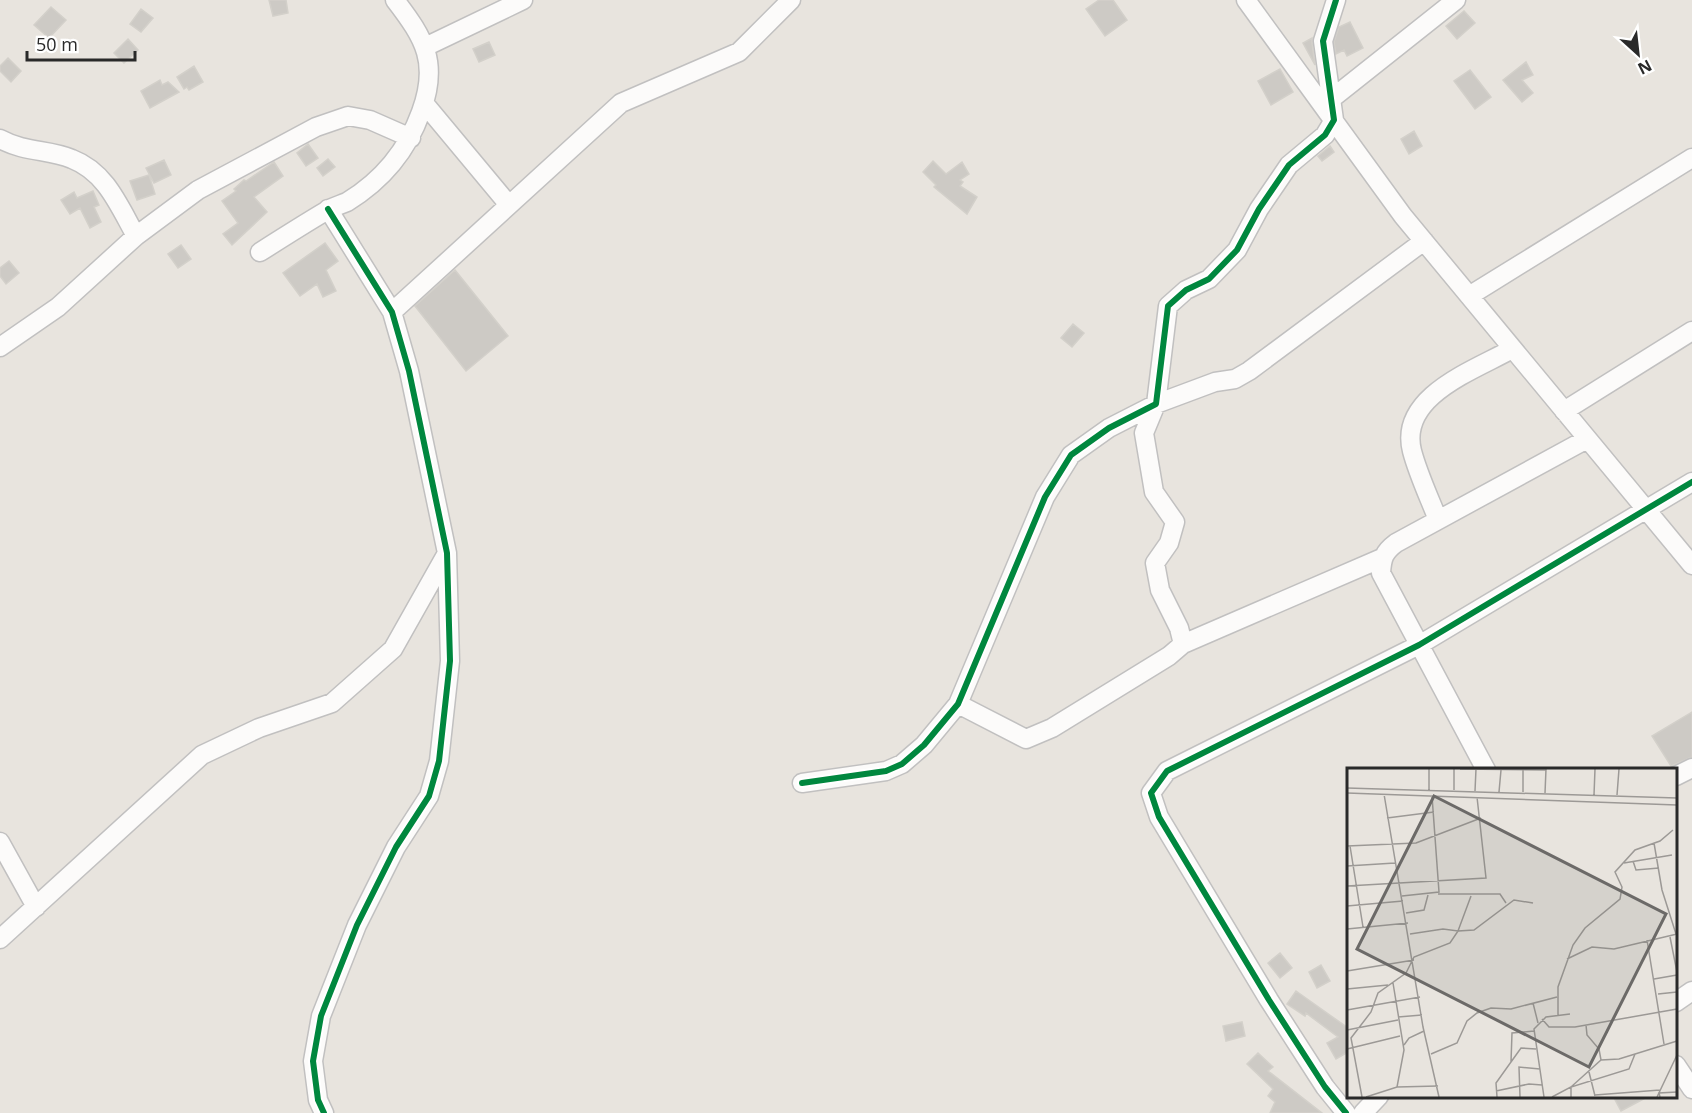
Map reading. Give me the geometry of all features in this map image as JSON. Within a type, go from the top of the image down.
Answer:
[{"type":"street","points":[[260,252],[328,209],[346,202],[392,166],[411,138],[424,103],[430,78],[425,47],[419,31],[395,0]]},
{"type":"street","points":[[425,47],[523,0]]},
{"type":"street","points":[[392,312],[621,103],[739,52],[791,0]]},
{"type":"street","points":[[1246,0],[1330,108],[1372,176],[1469,297],[1692,565]]},
{"type":"street","points":[[1183,644],[1179,628],[1160,590],[1155,563],[1169,543],[1175,522],[1154,492],[1144,433],[1156,404],[1168,306],[1186,290],[1209,279],[1237,250],[1259,209],[1289,165],[1325,135],[1330,108],[1323,41],[1336,0]]},
{"type":"street","points":[[1330,108],[1456,0]]},
{"type":"street","points":[[424,103],[508,205]]},
{"type":"street","points":[[0,347],[58,307],[136,236],[198,190],[316,127],[348,116],[370,120],[411,138]]},
{"type":"street","points":[[0,139],[17,149],[72,158],[102,178],[136,236]]},
{"type":"street","points":[[1469,297],[1692,158]]},
{"type":"street","points":[[324,1113],[318,1100],[313,1061],[321,1016],[357,925],[396,847],[429,796],[439,761],[450,661],[447,554],[409,371],[392,312],[328,209]]},
{"type":"street","points":[[802,783],[886,771],[902,764],[924,745],[958,704],[1045,497],[1071,455],[1108,428],[1156,404],[1215,382],[1235,379],[1249,371],[1424,241]]},
{"type":"street","points":[[1564,411],[1692,331]]},
{"type":"street","points":[[1438,520],[1411,449],[1412,422],[1420,406],[1435,392],[1512,349]]},
{"type":"street","points":[[958,704],[1026,739],[1052,728],[1169,656],[1183,644],[1382,558],[1396,543],[1587,439]]},
{"type":"street","points":[[1346,1113],[1325,1087],[1269,1000],[1159,817],[1151,793],[1167,771],[1419,645],[1692,482]]},
{"type":"street","points":[[0,939],[202,755],[259,728],[332,703],[393,649],[447,554]]},
{"type":"street","points":[[1382,558],[1381,573],[1485,768]]},
{"type":"street","points":[[1677,776],[1692,768]]},
{"type":"street","points":[[0,842],[36,907]]},
{"type":"street","points":[[1677,1001],[1692,991]]},
{"type":"street","points":[[1677,1066],[1692,1089]]},
{"type":"street","points":[[1363,1113],[1377,1098]]},
{"type":"building","points":[[269,0],[286,0],[288,13],[273,16]]},
{"type":"building","points":[[1099,0],[1113,0],[1127,20],[1105,36],[1086,9]]},
{"type":"building","points":[[51,7],[66,20],[49,38],[34,25]]},
{"type":"building","points":[[141,9],[153,18],[141,32],[130,24]]},
{"type":"building","points":[[1464,11],[1475,23],[1457,39],[1446,26]]},
{"type":"building","points":[[1350,22],[1363,48],[1347,56],[1344,50],[1336,54],[1334,42],[1339,27]]},
{"type":"building","points":[[1312,38],[1312,43],[1315,65],[1303,43]]},
{"type":"building","points":[[128,39],[138,50],[124,63],[114,53]]},
{"type":"building","points":[[489,42],[495,55],[479,62],[473,49]]},
{"type":"building","points":[[8,58],[21,71],[11,82],[0,71],[0,66]]},
{"type":"building","points":[[1526,62],[1533,75],[1522,80],[1533,93],[1522,102],[1503,80]]},
{"type":"building","points":[[194,66],[203,82],[189,90],[187,87],[184,89],[177,77]]},
{"type":"building","points":[[1280,69],[1293,92],[1271,105],[1258,81]]},
{"type":"building","points":[[1470,70],[1491,97],[1475,109],[1454,81]]},
{"type":"building","points":[[160,80],[162,85],[168,82],[179,92],[150,108],[141,91]]},
{"type":"building","points":[[1414,131],[1422,146],[1409,154],[1401,139]]},
{"type":"building","points":[[308,144],[318,158],[306,166],[297,153]]},
{"type":"building","points":[[1330,146],[1334,152],[1322,161],[1318,156]]},
{"type":"building","points":[[328,159],[335,167],[323,176],[317,168]]},
{"type":"building","points":[[164,160],[171,175],[154,183],[146,168]]},
{"type":"building","points":[[933,161],[946,174],[962,162],[969,174],[960,180],[963,182],[960,186],[977,197],[967,214],[934,187],[936,185],[923,172]]},
{"type":"building","points":[[274,162],[283,176],[254,197],[267,212],[232,245],[223,234],[238,223],[222,201],[236,191],[234,189],[244,180],[246,181]]},
{"type":"building","points":[[149,175],[155,194],[137,200],[130,181]]},
{"type":"building","points":[[93,191],[99,205],[94,207],[101,222],[90,228],[80,208],[70,214],[61,200],[74,192],[77,198]]},
{"type":"building","points":[[325,243],[338,261],[326,270],[336,291],[323,297],[317,284],[300,296],[283,273]]},
{"type":"building","points":[[181,245],[191,259],[178,268],[168,254]]},
{"type":"building","points":[[9,261],[19,273],[6,284],[0,276],[0,268]]},
{"type":"building","points":[[455,270],[508,336],[466,371],[415,306]]},
{"type":"building","points":[[1073,324],[1084,333],[1072,347],[1061,338]]},
{"type":"building","points":[[1692,712],[1692,757],[1671,766],[1652,736]]},
{"type":"building","points":[[1280,953],[1292,968],[1280,978],[1268,963]]},
{"type":"building","points":[[1321,965],[1330,981],[1317,988],[1309,972]]},
{"type":"building","points":[[1296,991],[1347,1027],[1347,1053],[1336,1059],[1327,1043],[1338,1037],[1306,1013],[1305,1016],[1287,1004]]},
{"type":"building","points":[[1242,1022],[1245,1036],[1226,1041],[1223,1026]]},
{"type":"building","points":[[1258,1053],[1273,1067],[1268,1071],[1322,1113],[1270,1113],[1275,1102],[1268,1096],[1273,1089],[1247,1064]]},
{"type":"building","points":[[1614,1098],[1645,1098],[1621,1111]]},
{"type":"cycle path","points":[[802,783],[886,771],[902,764],[924,745],[958,704],[1045,497],[1071,455],[1109,428],[1156,404],[1168,306],[1186,290],[1209,279],[1237,250],[1259,209],[1289,165],[1325,135],[1334,120],[1323,41],[1336,0]]},
{"type":"cycle path","points":[[324,1113],[318,1100],[313,1061],[321,1016],[357,925],[396,847],[429,796],[439,761],[450,661],[447,553],[409,371],[392,312],[328,209]]},
{"type":"cycle path","points":[[1346,1113],[1325,1087],[1269,1000],[1159,817],[1151,793],[1167,771],[1419,645],[1692,482]]}]
